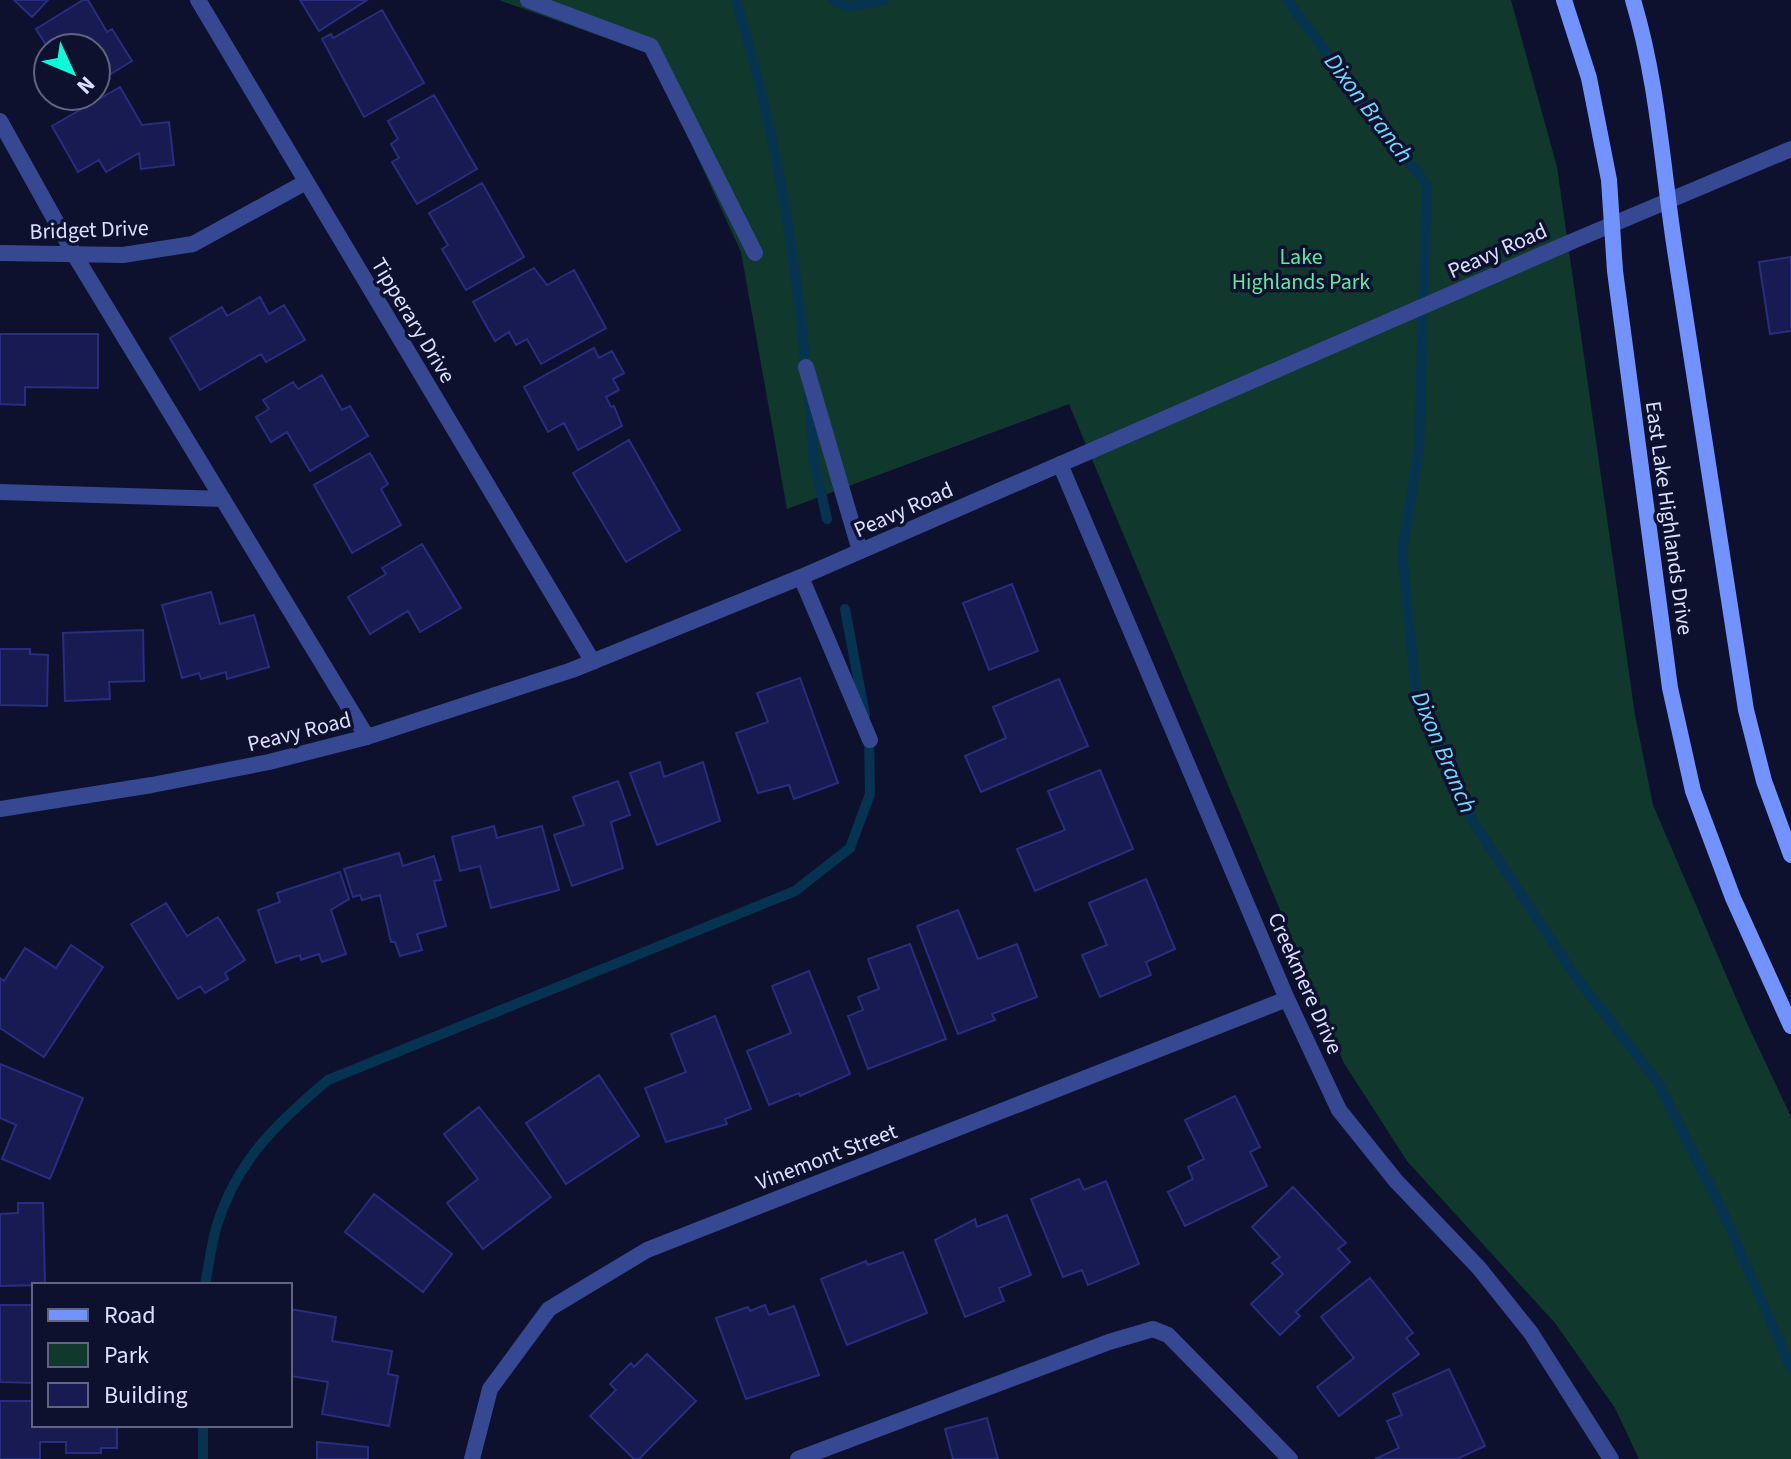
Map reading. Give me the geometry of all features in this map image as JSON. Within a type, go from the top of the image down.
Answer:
[{"type":"main road","name":"East Lake Highlands Drive","points":[[1564,0],[1589,78],[1609,180],[1615,271],[1670,688],[1693,791],[1733,898],[1791,1026]]},
{"type":"main road","name":"East Lake Highlands Drive","points":[[1633,0],[1646,43],[1658,104],[1669,203],[1746,710],[1764,781],[1791,855]]},
{"type":"street","name":"Tipperary Drive","points":[[198,0],[593,662]]},
{"type":"street","points":[[528,0],[651,46],[755,253]]},
{"type":"street","points":[[0,121],[74,254],[367,737]]},
{"type":"street","name":"Peavy Road","points":[[0,809],[269,762],[367,737],[593,662],[801,577],[1791,149]]},
{"type":"street","name":"Bridget Drive","points":[[0,253],[123,255],[193,244],[306,182]]},
{"type":"street","points":[[806,367],[860,551]]},
{"type":"street","name":"Creekmere Drive","points":[[1060,464],[1287,999],[1339,1110],[1396,1181],[1479,1268],[1531,1333],[1611,1459]]},
{"type":"street","points":[[0,492],[223,499]]},
{"type":"street","points":[[801,577],[870,740]]},
{"type":"street","name":"Vinemont Street","points":[[472,1459],[490,1389],[549,1309],[647,1250],[1287,999]]},
{"type":"street","points":[[798,1459],[1094,1348],[1153,1329],[1168,1335],[1290,1459]]},
{"type":"green space","name":"Lake Highlands Park","points":[[499,0],[1511,0],[1557,167],[1635,715],[1653,805],[1745,1019],[1791,1117],[1791,1459],[1639,1459],[1615,1408],[1555,1323],[1407,1161],[1344,1063],[1069,404],[787,509],[741,252],[650,54]]},
{"type":"building","points":[[14,0],[48,0],[32,17]]},
{"type":"building","points":[[83,0],[88,0],[107,32],[38,32],[36,29]]},
{"type":"building","points":[[300,0],[367,0],[319,31]]},
{"type":"building","points":[[382,10],[424,83],[364,117],[322,39],[331,34],[333,38]]},
{"type":"building","points":[[112,29],[132,61],[112,73],[112,32],[107,32]]},
{"type":"building","points":[[120,87],[142,125],[169,122],[174,165],[141,169],[139,153],[106,172],[99,160],[78,172],[52,126],[76,112],[112,112],[112,92]]},
{"type":"building","points":[[434,95],[477,169],[417,204],[392,162],[399,158],[391,144],[398,139],[388,121]]},
{"type":"building","points":[[482,183],[524,257],[466,290],[442,249],[448,245],[429,213]]},
{"type":"building","points":[[1791,257],[1791,331],[1770,334],[1759,262]]},
{"type":"building","points":[[534,268],[547,285],[574,270],[606,328],[541,364],[527,339],[516,345],[509,332],[495,341],[473,302]]},
{"type":"building","points":[[260,297],[269,314],[284,305],[305,340],[266,362],[261,354],[200,390],[170,338],[222,307],[227,316]]},
{"type":"building","points":[[0,334],[98,334],[98,388],[25,387],[25,405],[0,404]]},
{"type":"building","points":[[594,348],[599,358],[612,351],[624,373],[613,379],[619,390],[606,397],[611,407],[614,406],[622,426],[578,450],[564,423],[548,432],[524,387]]},
{"type":"building","points":[[322,375],[342,410],[350,406],[368,436],[310,471],[287,432],[271,442],[256,417],[269,409],[263,400],[293,382],[298,389]]},
{"type":"building","points":[[629,440],[680,530],[626,562],[573,473]]},
{"type":"building","points":[[370,453],[388,484],[381,489],[401,525],[352,553],[314,485]]},
{"type":"building","points":[[422,544],[461,608],[420,632],[408,611],[370,634],[348,597],[386,574],[382,568]]},
{"type":"building","points":[[1012,584],[1038,651],[989,670],[963,603]]},
{"type":"building","points":[[211,592],[220,624],[254,615],[269,667],[227,679],[226,672],[201,679],[199,673],[182,678],[162,605]]},
{"type":"building","points":[[143,630],[144,681],[109,682],[110,699],[65,701],[63,633]]},
{"type":"building","points":[[0,649],[30,649],[30,654],[48,655],[47,706],[0,705]]},
{"type":"building","points":[[800,678],[838,783],[794,799],[789,785],[758,793],[736,733],[768,722],[757,693]]},
{"type":"building","points":[[1059,679],[1088,746],[981,792],[965,756],[1006,738],[993,707]]},
{"type":"building","points":[[660,762],[664,777],[703,762],[720,821],[657,845],[630,773]]},
{"type":"building","points":[[1100,770],[1133,849],[1035,891],[1017,849],[1065,830],[1048,791]]},
{"type":"building","points":[[618,781],[630,815],[611,822],[623,868],[572,886],[554,835],[584,825],[573,797]]},
{"type":"building","points":[[494,826],[497,838],[542,826],[559,890],[491,908],[480,866],[460,871],[452,837]]},
{"type":"building","points":[[399,853],[403,866],[434,856],[441,880],[434,881],[446,926],[417,934],[422,950],[400,956],[395,942],[391,942],[380,895],[362,900],[360,895],[353,897],[344,869]]},
{"type":"building","points":[[340,872],[349,899],[331,910],[346,954],[322,962],[319,954],[301,960],[300,955],[276,963],[258,910],[280,902],[277,893]]},
{"type":"building","points":[[1146,879],[1175,949],[1146,962],[1151,975],[1100,997],[1082,955],[1107,945],[1089,903]]},
{"type":"building","points":[[166,903],[187,936],[218,917],[245,960],[225,973],[228,979],[205,993],[200,986],[178,999],[131,924]]},
{"type":"building","points":[[958,910],[978,959],[1017,944],[1037,997],[992,1014],[995,1020],[958,1034],[917,926]]},
{"type":"building","points":[[910,944],[946,1039],[868,1069],[848,1016],[863,1010],[858,997],[879,989],[868,959]]},
{"type":"building","points":[[71,945],[103,967],[44,1057],[0,1028],[0,978],[4,981],[25,948],[56,968]]},
{"type":"building","points":[[809,971],[850,1074],[800,1096],[799,1093],[769,1105],[747,1051],[791,1033],[772,986]]},
{"type":"building","points":[[715,1016],[751,1109],[725,1119],[727,1124],[666,1142],[645,1088],[686,1072],[671,1034]]},
{"type":"building","points":[[0,1064],[83,1098],[50,1179],[2,1159],[16,1125],[0,1118]]},
{"type":"building","points":[[599,1075],[639,1136],[566,1184],[526,1123]]},
{"type":"building","points":[[1235,1096],[1260,1147],[1250,1152],[1267,1186],[1185,1226],[1168,1192],[1193,1179],[1188,1167],[1204,1159],[1185,1120]]},
{"type":"building","points":[[479,1107],[551,1197],[483,1249],[447,1203],[478,1179],[444,1134]]},
{"type":"building","points":[[1079,1179],[1084,1190],[1106,1181],[1139,1264],[1088,1285],[1082,1270],[1063,1277],[1031,1199]]},
{"type":"building","points":[[1293,1187],[1346,1243],[1338,1249],[1350,1262],[1296,1312],[1300,1316],[1280,1335],[1251,1304],[1283,1274],[1272,1263],[1280,1257],[1252,1227]]},
{"type":"building","points":[[374,1194],[452,1254],[423,1292],[345,1232]]},
{"type":"building","points":[[18,1203],[43,1203],[45,1283],[0,1286],[0,1214],[18,1213]]},
{"type":"building","points":[[1007,1215],[1031,1275],[999,1288],[1004,1301],[965,1317],[935,1240],[975,1219],[977,1227]]},
{"type":"building","points":[[903,1252],[927,1313],[847,1345],[821,1279],[866,1261],[868,1265]]},
{"type":"building","points":[[1370,1278],[1413,1333],[1406,1338],[1419,1354],[1339,1416],[1317,1387],[1354,1358],[1321,1317]]},
{"type":"building","points":[[0,1305],[32,1305],[32,1383],[0,1382]]},
{"type":"building","points":[[765,1305],[769,1315],[794,1306],[819,1375],[746,1399],[716,1318],[748,1307],[750,1311]]},
{"type":"building","points":[[292,1309],[336,1317],[332,1341],[392,1351],[388,1374],[398,1376],[389,1426],[322,1414],[328,1382],[292,1376]]},
{"type":"building","points":[[647,1354],[696,1401],[639,1459],[634,1459],[590,1416],[616,1390],[610,1384],[631,1363],[634,1367]]},
{"type":"building","points":[[1449,1369],[1485,1446],[1457,1459],[1375,1459],[1399,1448],[1387,1421],[1402,1415],[1393,1394]]},
{"type":"building","points":[[0,1401],[32,1401],[32,1427],[117,1427],[117,1448],[101,1448],[101,1453],[66,1453],[66,1442],[40,1442],[40,1459],[0,1459]]},
{"type":"building","points":[[987,1418],[998,1459],[953,1459],[945,1429]]},
{"type":"building","points":[[317,1442],[368,1447],[368,1459],[317,1459]]},
{"type":"waterway","points":[[736,0],[761,91],[781,184],[796,277],[806,371]]},
{"type":"waterway","name":"Dixon Branch","points":[[833,0],[848,7],[884,0]]},
{"type":"waterway","name":"Dixon Branch","points":[[1287,0],[1427,185],[1419,448],[1402,552],[1416,692],[1474,823],[1573,973],[1657,1081],[1723,1212],[1791,1368]]},
{"type":"waterway","points":[[809,395],[814,461],[827,519]]},
{"type":"waterway","points":[[845,609],[865,715]]},
{"type":"waterway","points":[[205,1283],[217,1225],[236,1181],[276,1127],[328,1080],[795,891],[850,848],[870,794],[869,734]]},
{"type":"waterway","points":[[203,1427],[203,1459]]}]
